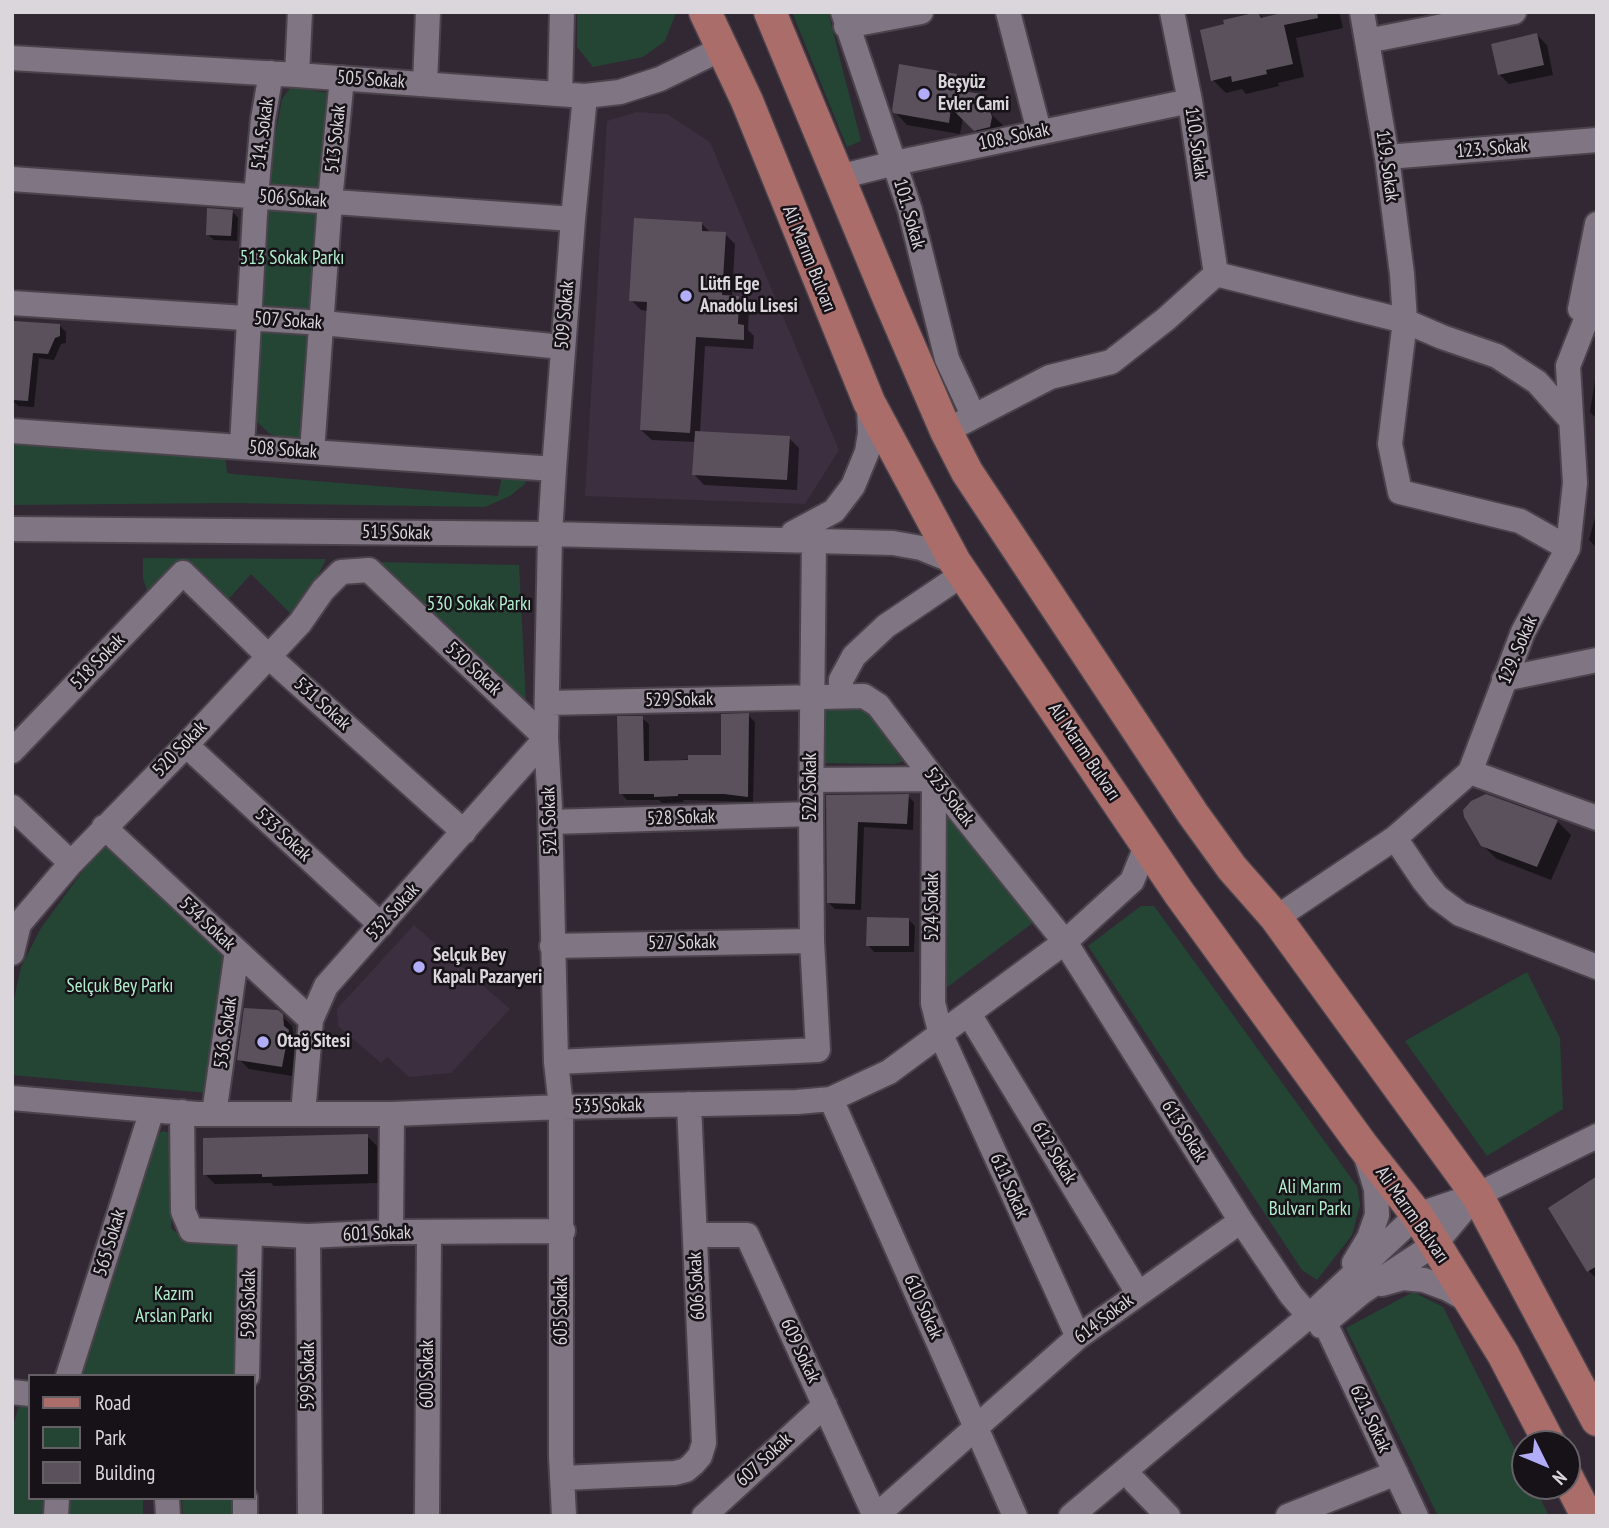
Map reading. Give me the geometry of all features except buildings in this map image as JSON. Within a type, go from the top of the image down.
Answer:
[{"type":"main road","name":"Ali Marım Bulvarı","points":[[705,12],[747,101],[869,402],[959,568],[1179,892],[1362,1145],[1417,1214],[1503,1354],[1543,1430]]},
{"type":"main road","points":[[770,12],[946,431],[967,472],[1193,814],[1232,868],[1276,918],[1477,1195],[1597,1420]]},
{"type":"main road","points":[[1579,1500],[1587,1516]]},
{"type":"street","points":[[297,75],[300,12]]},
{"type":"street","points":[[425,84],[428,12]]},
{"type":"street","points":[[560,94],[562,12]]},
{"type":"street","points":[[844,19],[921,12]]},
{"type":"street","points":[[1008,12],[1039,131]]},
{"type":"street","name":"110. Sokak","points":[[1172,12],[1191,101],[1216,274]]},
{"type":"street","name":"119. Sokak","points":[[1362,12],[1387,158],[1402,274],[1405,321],[1390,444],[1399,492],[1520,521],[1567,548]]},
{"type":"street","points":[[1367,41],[1514,12]]},
{"type":"street","name":"101. Sokak","points":[[844,19],[910,210],[947,359],[973,415]]},
{"type":"street","name":"505 Sokak","points":[[12,58],[271,73],[585,96],[620,92],[660,79],[721,49]]},
{"type":"street","name":"514. Sokak","points":[[242,446],[256,196],[263,119],[271,73]]},
{"type":"street","name":"513 Sokak","points":[[312,452],[330,201],[342,78]]},
{"type":"street","name":"509 Sokak","points":[[550,534],[562,347],[585,96]]},
{"type":"street","name":"108. Sokak","points":[[839,177],[1039,131],[1191,101]]},
{"type":"street","name":"123. Sokak","points":[[1387,158],[1597,140]]},
{"type":"street","name":"506 Sokak","points":[[12,179],[573,219]]},
{"type":"street","points":[[1568,366],[1597,224]]},
{"type":"street","points":[[946,431],[1050,377],[1111,362],[1166,319],[1216,274],[1405,321],[1442,337],[1497,355],[1537,382],[1570,419]]},
{"type":"street","name":"129. Sokak","points":[[1276,918],[1395,838],[1470,772],[1523,632],[1567,548],[1575,483],[1585,463],[1570,419],[1568,366],[1588,341],[1597,292]]},
{"type":"street","name":"507 Sokak","points":[[12,303],[323,323],[562,347]]},
{"type":"street","points":[[810,533],[844,499],[861,470],[870,433],[869,402]]},
{"type":"street","name":"508 Sokak","points":[[12,431],[554,469]]},
{"type":"street","name":"515 Sokak","points":[[12,529],[780,539],[810,533],[921,548],[959,568]]},
{"type":"street","name":"522 Sokak","points":[[555,1062],[818,1050],[811,814],[810,533]]},
{"type":"street","name":"521 Sokak","points":[[550,534],[546,738],[551,822],[555,1062],[561,1107]]},
{"type":"street","points":[[841,696],[841,680],[854,656],[886,626],[959,568]]},
{"type":"street","name":"520 Sokak","points":[[12,953],[16,923],[300,623],[323,590],[341,572],[369,570]]},
{"type":"street","name":"530 Sokak","points":[[369,570],[546,738]]},
{"type":"street","name":"531 Sokak","points":[[183,573],[268,656],[464,832]]},
{"type":"street","name":"518 Sokak","points":[[12,751],[183,573]]},
{"type":"street","points":[[1504,679],[1597,660]]},
{"type":"street","name":"523 Sokak","points":[[811,697],[863,696],[878,705],[1065,942]]},
{"type":"street","name":"529 Sokak","points":[[547,703],[811,697]]},
{"type":"street","name":"532 Sokak","points":[[303,1114],[311,1020],[326,986],[546,738]]},
{"type":"street","name":"533 Sokak","points":[[186,745],[381,925]]},
{"type":"street","points":[[1470,772],[1597,818]]},
{"type":"street","points":[[811,780],[934,779]]},
{"type":"street","name":"524 Sokak","points":[[934,779],[933,1003],[941,1035]]},
{"type":"street","points":[[12,807],[71,863]]},
{"type":"street","name":"528 Sokak","points":[[551,822],[811,814]]},
{"type":"street","name":"534 Sokak","points":[[104,827],[311,1020]]},
{"type":"street","points":[[1395,838],[1437,897],[1460,914],[1597,967]]},
{"type":"street","points":[[1147,844],[1132,881],[1179,892]]},
{"type":"street","name":"535 Sokak","points":[[12,1098],[214,1114],[391,1114],[831,1099],[889,1072],[970,1014],[1065,942],[1132,881]]},
{"type":"street","name":"527 Sokak","points":[[552,946],[813,941]]},
{"type":"street","name":"613 Sokak","points":[[1065,942],[1241,1222],[1292,1295],[1317,1319]]},
{"type":"street","name":"536. Sokak","points":[[214,1114],[237,951]]},
{"type":"street","name":"612 Sokak","points":[[970,1014],[1138,1293]]},
{"type":"street","name":"611 Sokak","points":[[941,1035],[1078,1337]]},
{"type":"street","name":"610 Sokak","points":[[831,1099],[1015,1516]]},
{"type":"street","name":"606 Sokak","points":[[563,1478],[659,1475],[686,1470],[700,1456],[704,1443],[689,1104]]},
{"type":"street","name":"605 Sokak","points":[[561,1107],[564,1516]]},
{"type":"street","name":"565 Sokak","points":[[69,1374],[152,1110]]},
{"type":"street","name":"601 Sokak","points":[[182,1112],[183,1211],[191,1230],[308,1237],[391,1232],[562,1231]]},
{"type":"street","points":[[391,1114],[391,1232]]},
{"type":"street","points":[[1095,1516],[1351,1290],[1417,1214],[1477,1195],[1597,1136]]},
{"type":"street","points":[[1351,1290],[1377,1215],[1376,1189],[1362,1145]]},
{"type":"street","points":[[1351,1290],[1435,1244],[1477,1195]]},
{"type":"street","name":"614 Sokak","points":[[876,1516],[1078,1337],[1241,1222]]},
{"type":"street","name":"600 Sokak","points":[[427,1516],[429,1232]]},
{"type":"street","name":"598 Sokak","points":[[247,1374],[250,1233]]},
{"type":"street","name":"609 Sokak","points":[[695,1236],[747,1235],[876,1516]]},
{"type":"street","name":"599 Sokak","points":[[308,1237],[310,1516]]},
{"type":"street","points":[[1351,1290],[1403,1278],[1424,1280],[1471,1302]]},
{"type":"street","points":[[1071,1516],[1317,1319]]},
{"type":"street","name":"621. Sokak","points":[[1317,1319],[1416,1516]]},
{"type":"street","name":"607 Sokak","points":[[704,1516],[825,1405]]},
{"type":"street","points":[[1288,1516],[1395,1472]]},
{"type":"street","points":[[1135,1482],[1168,1516]]},
{"type":"shaded area","name":"Lütfi Ege Anadolu Lisesi","points":[[636,112],[667,114],[710,142],[839,450],[805,504],[585,496],[607,121]]},
{"type":"shaded area","name":"Selçuk Bey Kapalı Pazaryeri","points":[[414,925],[510,1009],[451,1073],[409,1077],[387,1057],[381,1063],[338,1026],[337,1009]]},
{"type":"green space","points":[[577,12],[676,13],[665,41],[643,57],[593,67],[577,47]]},
{"type":"green space","points":[[792,12],[828,12],[861,141],[847,147]]},
{"type":"green space","name":"513 Sokak Parkı","points":[[291,87],[328,93],[320,184],[314,191],[271,188],[267,182],[282,99]]},
{"type":"green space","name":"513 Sokak Parkı","points":[[267,206],[325,210],[316,312],[258,308]]},
{"type":"green space","name":"513 Sokak Parkı","points":[[259,328],[314,331],[305,439],[295,440],[270,434],[256,421],[254,398]]},
{"type":"green space","points":[[12,438],[225,452],[227,473],[232,474],[498,496],[502,476],[523,477],[526,483],[510,496],[485,507],[231,503],[12,505]]},
{"type":"green space","points":[[143,558],[326,559],[309,594],[292,615],[251,574],[226,602],[194,569],[170,567],[148,593],[143,579]]},
{"type":"green space","name":"530 Sokak Parkı","points":[[375,562],[519,565],[526,704]]},
{"type":"green space","points":[[821,699],[864,700],[909,754],[902,762],[894,764],[819,763]]},
{"type":"green space","points":[[944,805],[1038,919],[942,991]]},
{"type":"green space","name":"Selçuk Bey Parkı","points":[[104,842],[228,953],[208,1093],[12,1075],[12,1008],[21,967],[41,928]]},
{"type":"green space","name":"Ali Marım Bulvarı Parkı","points":[[1141,906],[1154,906],[1357,1186],[1360,1205],[1352,1235],[1317,1280],[1302,1270],[1088,946]]},
{"type":"green space","points":[[1527,972],[1560,1038],[1563,1109],[1487,1156],[1405,1041]]},
{"type":"green space","name":"Kazım Arslan Parkı","points":[[164,1131],[171,1134],[171,1228],[184,1239],[242,1244],[240,1374],[82,1374],[156,1134]]},
{"type":"green space","points":[[1413,1292],[1443,1307],[1511,1441],[1511,1500],[1541,1500],[1549,1516],[1438,1516],[1346,1328]]},
{"type":"green space","points":[[19,1406],[28,1408],[28,1500],[45,1500],[44,1516],[12,1516],[12,1429]]},
{"type":"green space","points":[[70,1500],[143,1500],[143,1516],[70,1516]]},
{"type":"green space","points":[[182,1500],[239,1500],[238,1516],[183,1516]]},
{"type":"place","name":"Beşyüz Evler Cami","points":[[924,94]]},
{"type":"place","name":"Lütfi Ege Anadolu Lisesi","points":[[686,296]]},
{"type":"place","name":"Selçuk Bey Kapalı Pazaryeri","points":[[419,967]]},
{"type":"place","name":"Otağ Sitesi","points":[[263,1042]]}]
